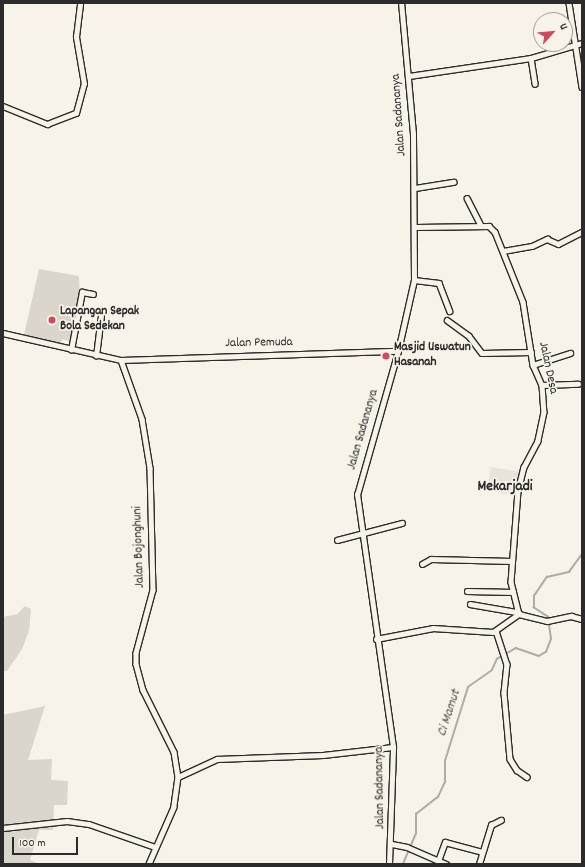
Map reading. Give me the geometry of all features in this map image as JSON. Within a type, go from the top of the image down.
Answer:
[{"type":"street","points":[[3,106],[47,124],[76,114],[84,84],[76,37],[80,3]]},
{"type":"street","name":"Jalan Sadananya","points":[[389,864],[392,844],[393,747],[361,534],[358,488],[398,351],[414,280],[416,227],[415,188],[409,76],[400,3]]},
{"type":"street","points":[[569,3],[582,87]]},
{"type":"street","points":[[409,76],[531,58],[582,43]]},
{"type":"street","points":[[531,58],[535,84]]},
{"type":"street","points":[[415,188],[454,182]]},
{"type":"street","points":[[416,227],[455,228],[480,224],[467,198]]},
{"type":"street","name":"Jalan Desa","points":[[480,224],[493,228],[523,302],[530,352],[533,365],[542,386],[543,416],[538,441],[524,468],[518,491],[512,561],[513,592],[518,613]]},
{"type":"street","points":[[503,251],[532,246],[547,239],[558,244],[582,232]]},
{"type":"street","points":[[414,280],[439,283],[450,311]]},
{"type":"street","points":[[71,350],[82,292],[93,294]]},
{"type":"street","points":[[96,356],[101,316]]},
{"type":"street","points":[[447,320],[470,336],[482,353],[530,352]]},
{"type":"street","name":"Jalan Pemuda","points":[[3,333],[96,356],[121,360],[398,351]]},
{"type":"street","points":[[533,365],[570,353]]},
{"type":"street","name":"Jalan Bojonghuni","points":[[121,360],[142,419],[150,468],[153,590],[136,653],[136,664],[143,690],[174,752],[178,778],[174,807],[155,847],[149,864]]},
{"type":"street","points":[[542,386],[578,384]]},
{"type":"street","points":[[336,540],[402,523]]},
{"type":"street","points":[[422,564],[431,558],[512,561]]},
{"type":"street","points":[[467,590],[513,592]]},
{"type":"street","points":[[470,604],[518,613],[549,621],[571,616],[582,619]]},
{"type":"street","points":[[376,639],[433,628],[496,632],[518,613]]},
{"type":"street","points":[[496,632],[504,656],[510,759],[517,770],[527,777]]},
{"type":"street","points":[[178,778],[217,759],[323,755],[393,747]]},
{"type":"street","points":[[479,864],[491,825],[501,820]]},
{"type":"street","points":[[3,828],[66,821],[89,824],[155,847]]},
{"type":"street","points":[[438,861],[445,842],[482,852]]},
{"type":"street","points":[[392,844],[408,847],[446,864]]},
{"type":"shaded area","name":"Lapangan Sepak Bola Sedekan","points":[[39,269],[79,276],[80,305],[72,342],[62,339],[61,345],[24,335]]},
{"type":"shaded area","points":[[491,467],[521,472],[517,495],[487,491]]},
{"type":"shaded area","points":[[25,606],[31,609],[29,631],[22,649],[7,671],[3,671],[3,617],[17,614]]},
{"type":"shaded area","points":[[45,706],[28,760],[52,759],[51,780],[68,781],[67,805],[54,805],[53,830],[39,830],[30,860],[40,864],[3,864],[3,715]]},
{"type":"waterway","name":"Ci Mamut","points":[[403,864],[416,834],[416,814],[438,797],[445,782],[445,761],[468,687],[492,670],[497,659],[516,648],[539,656],[546,652],[551,639],[548,617],[534,608],[534,596],[547,577],[569,572],[582,554]]},
{"type":"place","name":"Lapangan Sepak Bola Sedekan","points":[[52,320]]},
{"type":"place","name":"Masjid Uswatun Hasanah","points":[[386,356]]},
{"type":"district","name":"Mekarjadi","points":[[505,488]]}]
